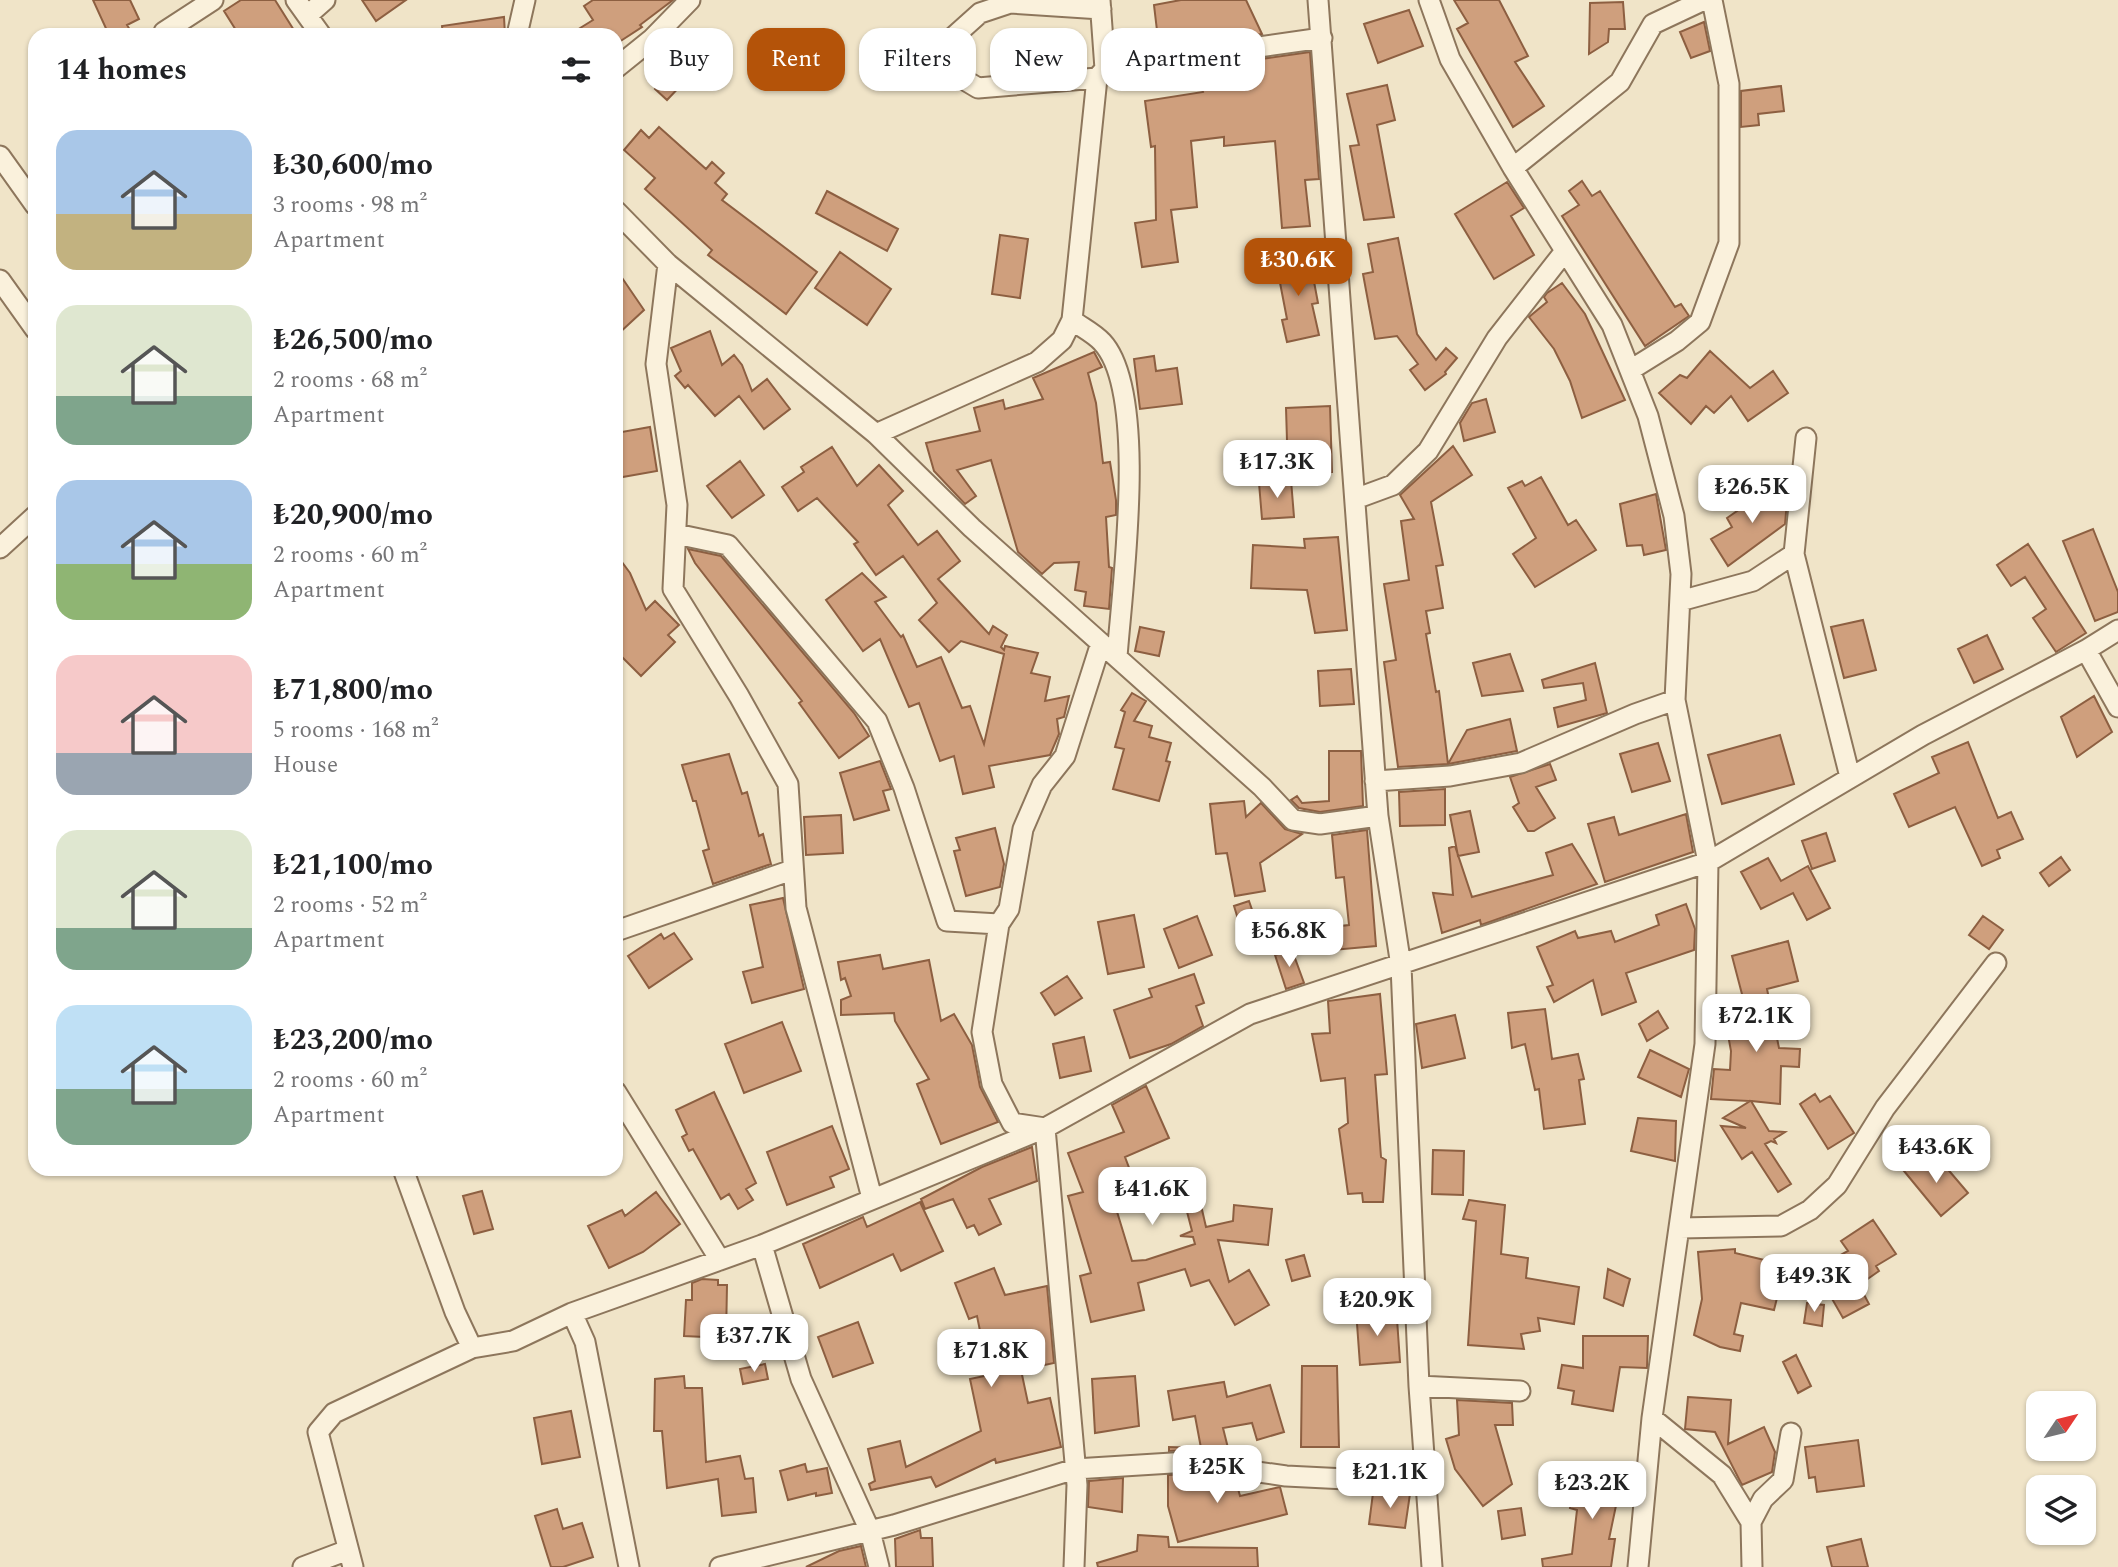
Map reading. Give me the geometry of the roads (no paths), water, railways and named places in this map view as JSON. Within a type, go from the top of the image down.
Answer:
[{"type":"street","points":[[170,28],[213,0]]},
{"type":"street","points":[[316,28],[302,8],[325,0]]},
{"type":"street","points":[[519,28],[525,0]]},
{"type":"street","points":[[623,62],[652,39],[690,0]]},
{"type":"street","points":[[1318,0],[1378,816],[1402,966],[1419,1386],[1432,1567]]},
{"type":"street","points":[[1429,0],[1450,59],[1513,168],[1612,325],[1632,369],[1648,416],[1675,516],[1681,574],[1675,700],[1708,862],[1706,1044],[1652,1418],[1638,1567]]},
{"type":"street","points":[[1513,168],[1620,82],[1653,24],[1704,0]]},
{"type":"street","points":[[1632,369],[1677,341],[1700,322],[1730,243],[1729,84],[1712,0]]},
{"type":"street","points":[[876,434],[1037,362],[1062,340],[1072,320],[1101,74],[1100,4],[1010,4],[980,13],[951,38],[949,55],[958,76],[978,88],[1101,74]]},
{"type":"street","points":[[1265,47],[1321,38]]},
{"type":"street","points":[[0,156],[28,195]]},
{"type":"street","points":[[623,218],[668,264],[876,434],[972,528],[1262,787],[1293,820],[1320,824],[1378,816]]},
{"type":"street","points":[[1355,499],[1393,485],[1428,451],[1497,338],[1565,251]]},
{"type":"street","points":[[668,264],[656,364],[677,505],[673,589],[739,696],[788,784],[796,908],[872,1198]]},
{"type":"street","points":[[0,280],[28,319]]},
{"type":"street","points":[[1072,320],[1103,342],[1118,372],[1131,445],[1117,657]]},
{"type":"street","points":[[1806,439],[1794,554],[1850,778]]},
{"type":"street","points":[[0,548],[28,522]]},
{"type":"street","points":[[676,534],[728,545],[877,721],[904,788],[947,921],[999,924]]},
{"type":"street","points":[[1680,601],[1753,581],[1794,554]]},
{"type":"street","points":[[303,1567],[350,1558],[318,1432],[334,1413],[472,1348],[513,1341],[572,1313],[762,1245],[1045,1128],[1250,1014],[1402,966],[1708,862],[1923,735],[2086,650],[2118,630]]},
{"type":"street","points":[[1045,1128],[1012,1123],[992,1084],[982,1032],[999,924],[1009,909],[1023,829],[1042,785],[1065,756],[1101,643]]},
{"type":"street","points":[[2086,650],[2118,708]]},
{"type":"street","points":[[1375,781],[1450,776],[1521,763],[1635,714],[1675,700]]},
{"type":"street","points":[[623,929],[792,870]]},
{"type":"street","points":[[1680,1228],[1781,1226],[1810,1210],[1837,1185],[1908,1076],[1996,963]]},
{"type":"street","points":[[623,1104],[720,1260]]},
{"type":"street","points":[[1045,1128],[1075,1469],[1074,1567]]},
{"type":"street","points":[[406,1176],[454,1311],[472,1348]]},
{"type":"street","points":[[762,1245],[801,1379],[870,1531],[878,1567]]},
{"type":"street","points":[[572,1313],[585,1342],[629,1567]]},
{"type":"street","points":[[1419,1386],[1520,1391]]},
{"type":"street","points":[[1652,1418],[1721,1475],[1751,1522]]},
{"type":"street","points":[[1752,1567],[1751,1522],[1763,1499],[1783,1480],[1791,1433]]},
{"type":"street","points":[[720,1567],[870,1531],[1075,1469],[1188,1462],[1286,1476],[1426,1483]]}]
